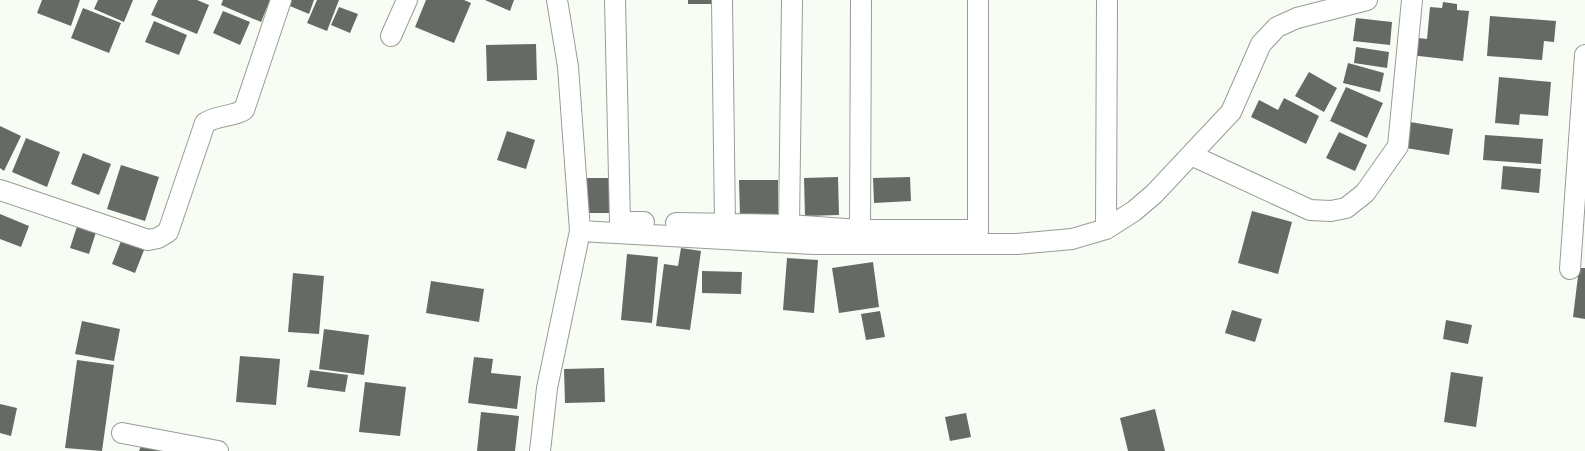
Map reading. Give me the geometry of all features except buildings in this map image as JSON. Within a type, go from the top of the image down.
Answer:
[{"type":"street","points":[[0,190],[148,240],[158,238],[168,232],[205,123],[210,120],[239,113],[244,110],[281,0]]},
{"type":"street","points":[[391,36],[407,0]]},
{"type":"street","points":[[540,451],[547,388],[580,231],[568,67],[557,0]]},
{"type":"street","points":[[615,0],[620,222],[789,225],[978,237],[1017,244],[1072,239],[1106,229],[1134,211],[1154,194],[1231,112],[1261,44],[1277,27],[1297,18],[1367,0]]},
{"type":"street","points":[[722,0],[725,224]]},
{"type":"street","points":[[789,225],[792,0]]},
{"type":"street","points":[[860,230],[861,0]]},
{"type":"street","points":[[978,0],[978,237]]},
{"type":"street","points":[[1106,229],[1107,0]]},
{"type":"street","points":[[1191,155],[1310,210],[1331,212],[1346,208],[1365,193],[1398,146],[1412,0]]},
{"type":"street","points":[[1570,269],[1585,55]]},
{"type":"street","points":[[580,231],[814,244],[978,237]]},
{"type":"street","points":[[122,433],[218,451]]}]
